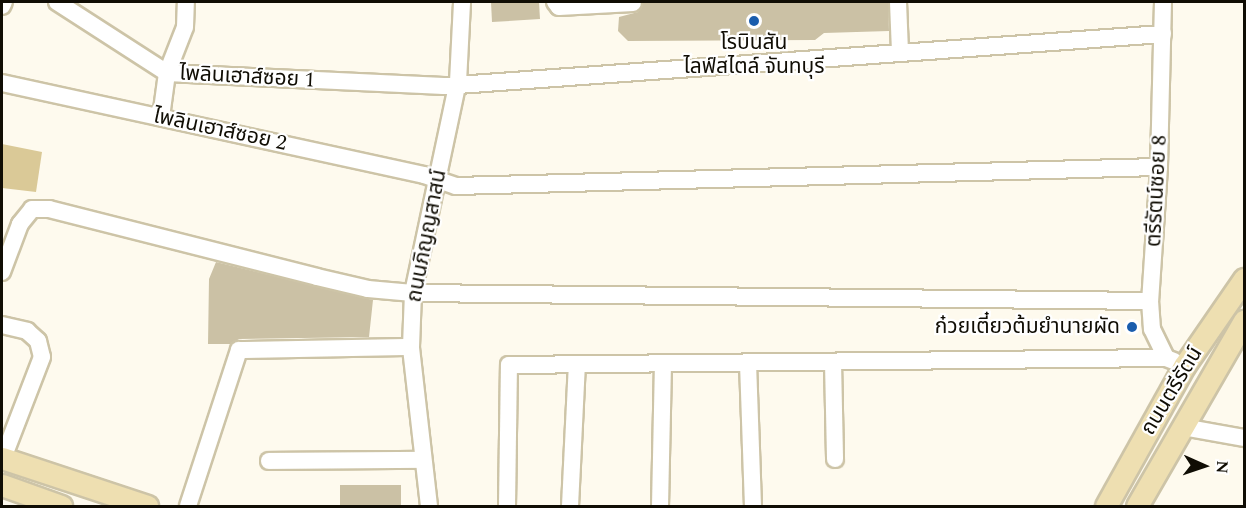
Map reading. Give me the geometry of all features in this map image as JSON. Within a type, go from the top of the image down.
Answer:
[{"type":"main road","name":"ถนนตรีรัตน์","points":[[1106,507],[1175,362],[1245,279]]},
{"type":"main road","name":"ถนนตรีรัตน์","points":[[1137,507],[1245,321]]},
{"type":"main road","points":[[2,458],[147,507]]},
{"type":"main road","points":[[2,485],[50,505]]},
{"type":"street","points":[[2,6],[4,2]]},
{"type":"street","name":"ไพลินเฮาส์ซอย 1","points":[[57,2],[167,73],[444,86],[458,82],[1163,34]]},
{"type":"street","points":[[160,117],[167,73],[185,27],[186,2]]},
{"type":"street","name":"ถนนภิญญสาสน์","points":[[429,507],[411,347],[413,293],[458,82],[462,2]]},
{"type":"street","points":[[555,2],[559,7],[633,3]]},
{"type":"street","points":[[898,2],[900,52]]},
{"type":"street","name":"ตรีรัตน์ซอย 8","points":[[1163,2],[1159,167],[1150,301],[1152,329],[1175,362]]},
{"type":"street","name":"ไพลินเฮาส์ซอย 2","points":[[2,83],[437,179],[456,186],[1159,167]]},
{"type":"street","points":[[2,272],[20,224],[32,209],[49,209],[358,287],[413,293],[1150,301]]},
{"type":"street","points":[[2,325],[27,331],[38,341],[42,357],[2,458]]},
{"type":"street","points":[[188,507],[239,350],[411,347]]},
{"type":"street","points":[[833,362],[835,459]]},
{"type":"street","points":[[507,507],[509,365],[1175,362]]},
{"type":"street","points":[[748,363],[753,507]]},
{"type":"street","points":[[660,507],[663,364]]},
{"type":"street","points":[[570,507],[577,365]]},
{"type":"street","points":[[1183,427],[1245,438]]},
{"type":"street","points":[[269,461],[423,460]]},
{"type":"shaded area","points":[[2,144],[42,152],[36,192],[2,188]]},
{"type":"building","points":[[491,2],[539,2],[540,19],[492,22]]},
{"type":"building","name":"โรบินสัน ไลฟ์สไตล์ จันทบุรี","points":[[643,2],[888,2],[889,31],[824,33],[815,40],[628,41],[618,31],[619,17],[638,12]]},
{"type":"building","points":[[216,262],[373,300],[369,337],[239,339],[231,344],[208,344],[209,279]]},
{"type":"building","points":[[340,485],[401,485],[401,506],[340,506]]},
{"type":"place","name":"โรบินสัน ไลฟ์สไตล์ จันทบุรี","points":[[754,21]]},
{"type":"place","name":"ก๋วยเตี๋ยวต้มยำนายผัด","points":[[1132,327]]}]
